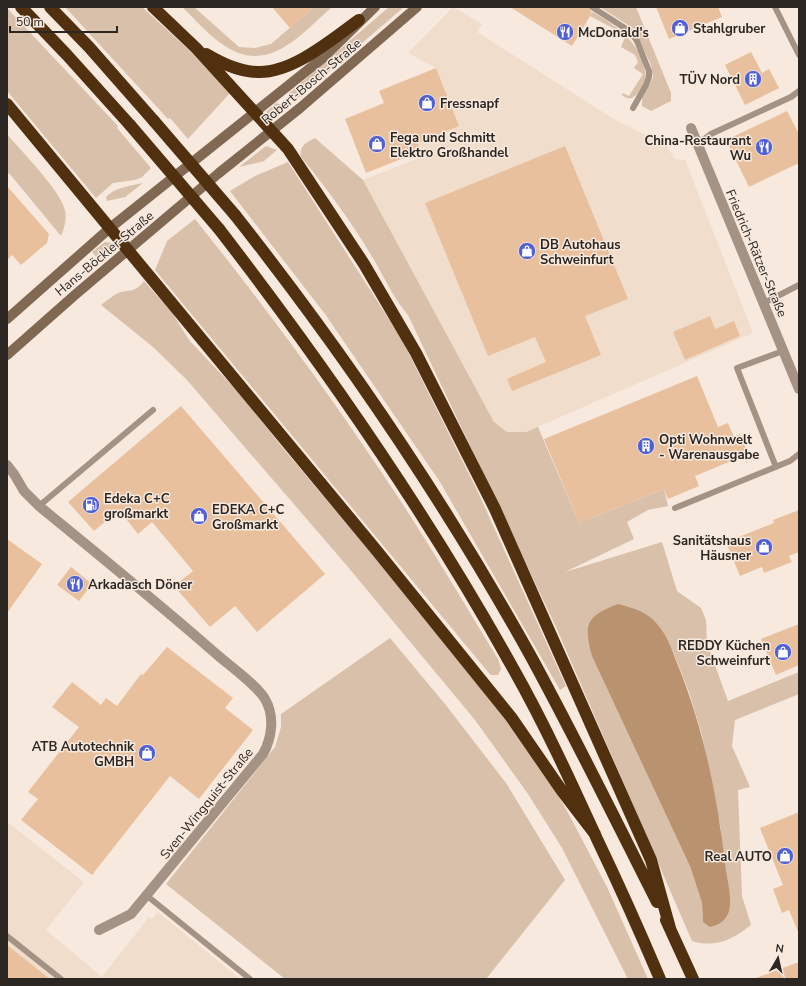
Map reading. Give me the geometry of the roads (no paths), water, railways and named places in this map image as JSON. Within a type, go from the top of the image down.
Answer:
[{"type":"highway","points":[[21,7],[67,55],[130,125],[219,229],[336,387],[395,475],[452,565],[514,669],[565,768],[660,979]]},
{"type":"highway","points":[[50,7],[89,47],[235,215],[298,295],[349,366],[416,466],[529,653],[670,928],[693,979]]},
{"type":"highway","points":[[153,7],[196,48],[288,149],[364,264],[412,347],[444,405],[495,509],[651,860],[670,928]]},
{"type":"highway","points":[[196,48],[216,60],[235,67],[259,72],[278,69],[297,62],[359,20]]},
{"type":"highway","points":[[7,104],[129,250],[506,710],[595,834]]},
{"type":"street","name":"Robert-Bosch-Straße","points":[[209,149],[324,57],[359,20],[375,7]]},
{"type":"street","name":"Robert-Bosch-Straße","points":[[219,172],[272,130],[417,7]]},
{"type":"street","name":"Friedrich-Rätzer-Straße","points":[[691,128],[799,389]]},
{"type":"street","name":"Hans-Böckler-Straße","points":[[7,319],[110,228],[209,149]]},
{"type":"street","name":"Hans-Böckler-Straße","points":[[7,355],[219,172]]},
{"type":"street","name":"Sven-Wingquist-Straße","points":[[7,465],[24,491],[39,506],[178,620],[252,686],[265,699],[269,710],[271,732],[268,745],[263,754],[131,914],[99,930]]},
{"type":"lane","points":[[592,7],[631,32],[637,41],[650,77],[633,108]]},
{"type":"lane","points":[[775,7],[799,55]]},
{"type":"lane","points":[[698,144],[711,134],[791,97],[799,91]]},
{"type":"lane","points":[[764,303],[799,285]]},
{"type":"lane","points":[[776,467],[737,368],[784,351]]},
{"type":"lane","points":[[39,506],[153,410]]},
{"type":"lane","points":[[675,508],[790,462],[799,454]]},
{"type":"lane","points":[[146,895],[250,979]]},
{"type":"lane","points":[[7,936],[60,979]]},
{"type":"place","name":"Stahlgruber","points":[[680,28]]},
{"type":"place","name":"McDonald's","points":[[565,32]]},
{"type":"place","name":"TÜV Nord","points":[[753,79]]},
{"type":"place","name":"Fressnapf","points":[[427,103]]},
{"type":"place","name":"Fega und Schmitt Elektro Großhandel","points":[[377,144]]},
{"type":"place","name":"China-Restaurant Wu","points":[[764,147]]},
{"type":"place","name":"DB Autohaus Schweinfurt","points":[[527,251]]},
{"type":"place","name":"Opti Wohnwelt - Warenausgabe","points":[[646,446]]},
{"type":"place","name":"Edeka C+C großmarkt","points":[[91,505]]},
{"type":"place","name":"EDEKA C+C Großmarkt","points":[[199,516]]},
{"type":"place","name":"Sanitätshaus Häusner","points":[[764,547]]},
{"type":"place","name":"Arkadasch Döner","points":[[75,584]]},
{"type":"place","name":"REDDY Küchen Schweinfurt","points":[[783,652]]},
{"type":"place","name":"ATB Autotechnik GMBH","points":[[147,753]]},
{"type":"place","name":"Real AUTO","points":[[785,856]]}]
